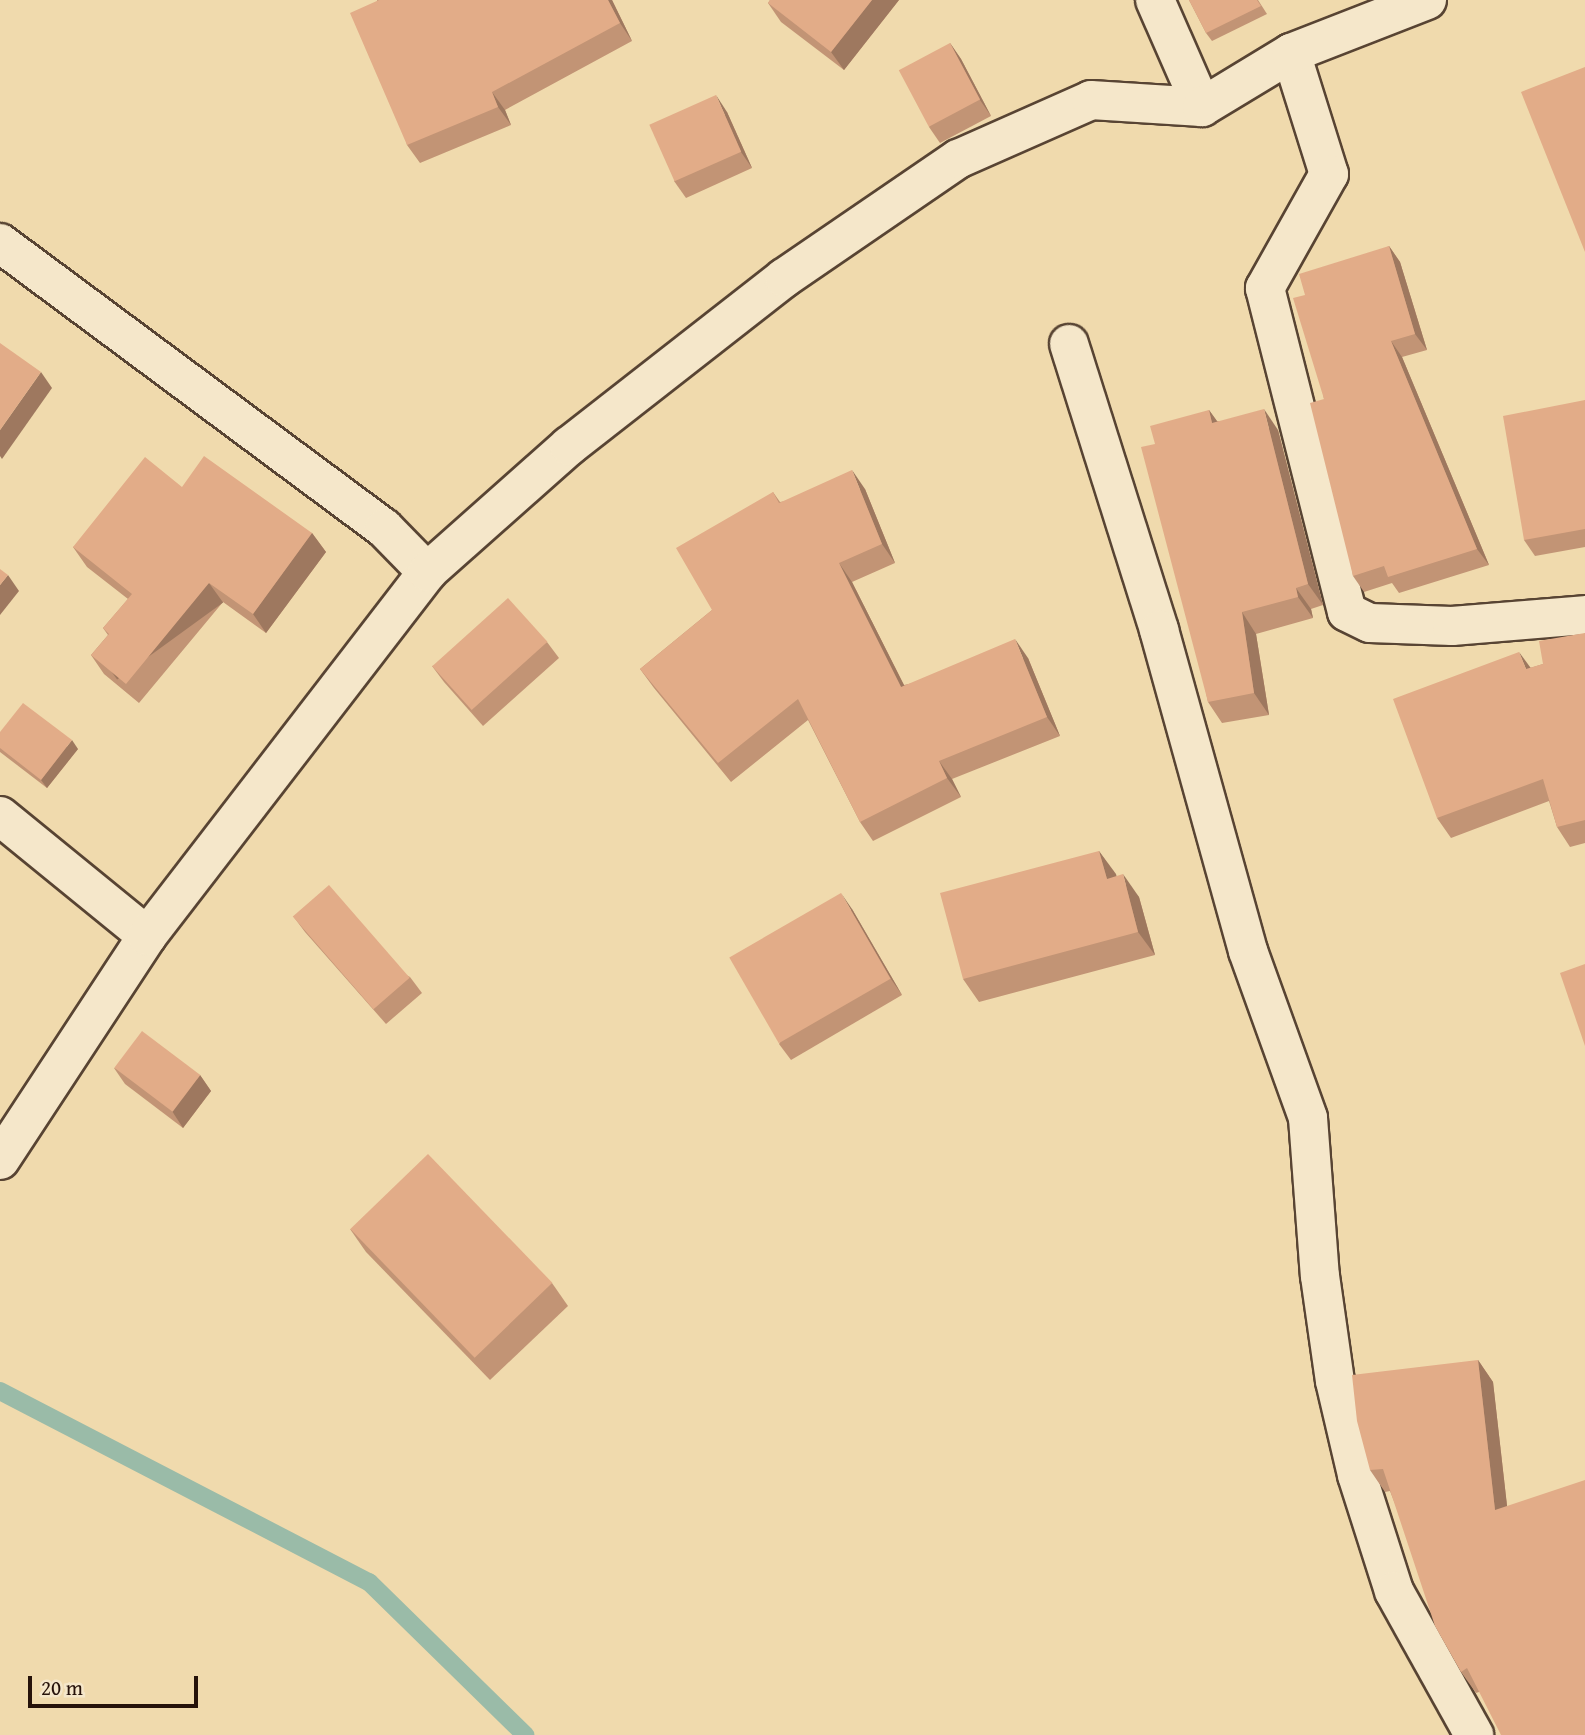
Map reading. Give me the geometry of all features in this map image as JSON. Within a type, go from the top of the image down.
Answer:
[{"type":"street","points":[[1155,0],[1202,107]]},
{"type":"street","points":[[0,1160],[147,936],[428,572],[569,446],[783,278],[958,159],[1091,100],[1202,107],[1291,53],[1427,0]]},
{"type":"street","points":[[1291,53],[1329,174],[1265,288],[1347,612],[1370,623],[1452,626],[1585,615]]},
{"type":"street","points":[[0,243],[384,528],[428,572]]},
{"type":"street","points":[[1069,344],[1163,643],[1248,951],[1308,1118],[1320,1276],[1335,1381],[1357,1475],[1394,1591],[1474,1735]]},
{"type":"street","points":[[0,816],[147,936]]},
{"type":"building","points":[[379,0],[608,0],[620,23],[492,92],[498,107],[407,145],[350,13]]},
{"type":"building","points":[[770,0],[872,0],[831,52],[768,3]]},
{"type":"building","points":[[1189,0],[1257,0],[1261,6],[1206,33]]},
{"type":"building","points":[[950,43],[980,100],[929,127],[899,70]]},
{"type":"building","points":[[1585,67],[1585,252],[1521,92]]},
{"type":"building","points":[[716,95],[741,152],[675,181],[649,125]]},
{"type":"building","points":[[1389,246],[1415,334],[1391,341],[1477,549],[1388,577],[1384,566],[1353,576],[1310,403],[1324,399],[1293,298],[1305,295],[1299,274]]},
{"type":"building","points":[[0,343],[41,372],[0,430]]},
{"type":"building","points":[[1585,400],[1585,529],[1524,540],[1503,416]]},
{"type":"building","points":[[1264,409],[1308,584],[1296,588],[1298,597],[1242,612],[1254,693],[1208,702],[1141,447],[1155,444],[1150,426],[1209,410],[1212,423]]},
{"type":"building","points":[[204,456],[312,533],[253,614],[209,583],[126,684],[91,655],[109,634],[103,628],[132,594],[73,547],[145,457],[182,487]]},
{"type":"building","points":[[852,470],[882,544],[839,563],[901,687],[1015,639],[1047,717],[939,761],[947,778],[860,822],[798,699],[718,763],[640,669],[712,610],[676,548],[773,492],[779,503]]},
{"type":"building","points":[[0,569],[8,575],[0,585]]},
{"type":"building","points":[[508,598],[547,642],[472,710],[432,666]]},
{"type":"building","points":[[1585,633],[1585,820],[1557,827],[1543,779],[1437,818],[1393,699],[1519,652],[1526,669],[1543,664],[1539,641]]},
{"type":"building","points":[[23,703],[72,740],[41,780],[0,748],[0,732]]},
{"type":"building","points":[[1099,851],[1107,879],[1123,874],[1138,932],[963,979],[940,893]]},
{"type":"building","points":[[329,885],[410,978],[373,1009],[293,916]]},
{"type":"building","points":[[841,893],[890,979],[779,1043],[729,958]]},
{"type":"building","points":[[1585,964],[1585,1046],[1560,973]]},
{"type":"building","points":[[142,1031],[200,1075],[173,1112],[114,1068]]},
{"type":"building","points":[[428,1154],[552,1283],[475,1358],[350,1229]]},
{"type":"building","points":[[1478,1360],[1495,1510],[1585,1480],[1585,1735],[1501,1735],[1467,1668],[1461,1672],[1435,1626],[1383,1469],[1370,1470],[1357,1421],[1352,1375]]},
{"type":"waterway","points":[[0,1391],[369,1582],[525,1735]]}]
